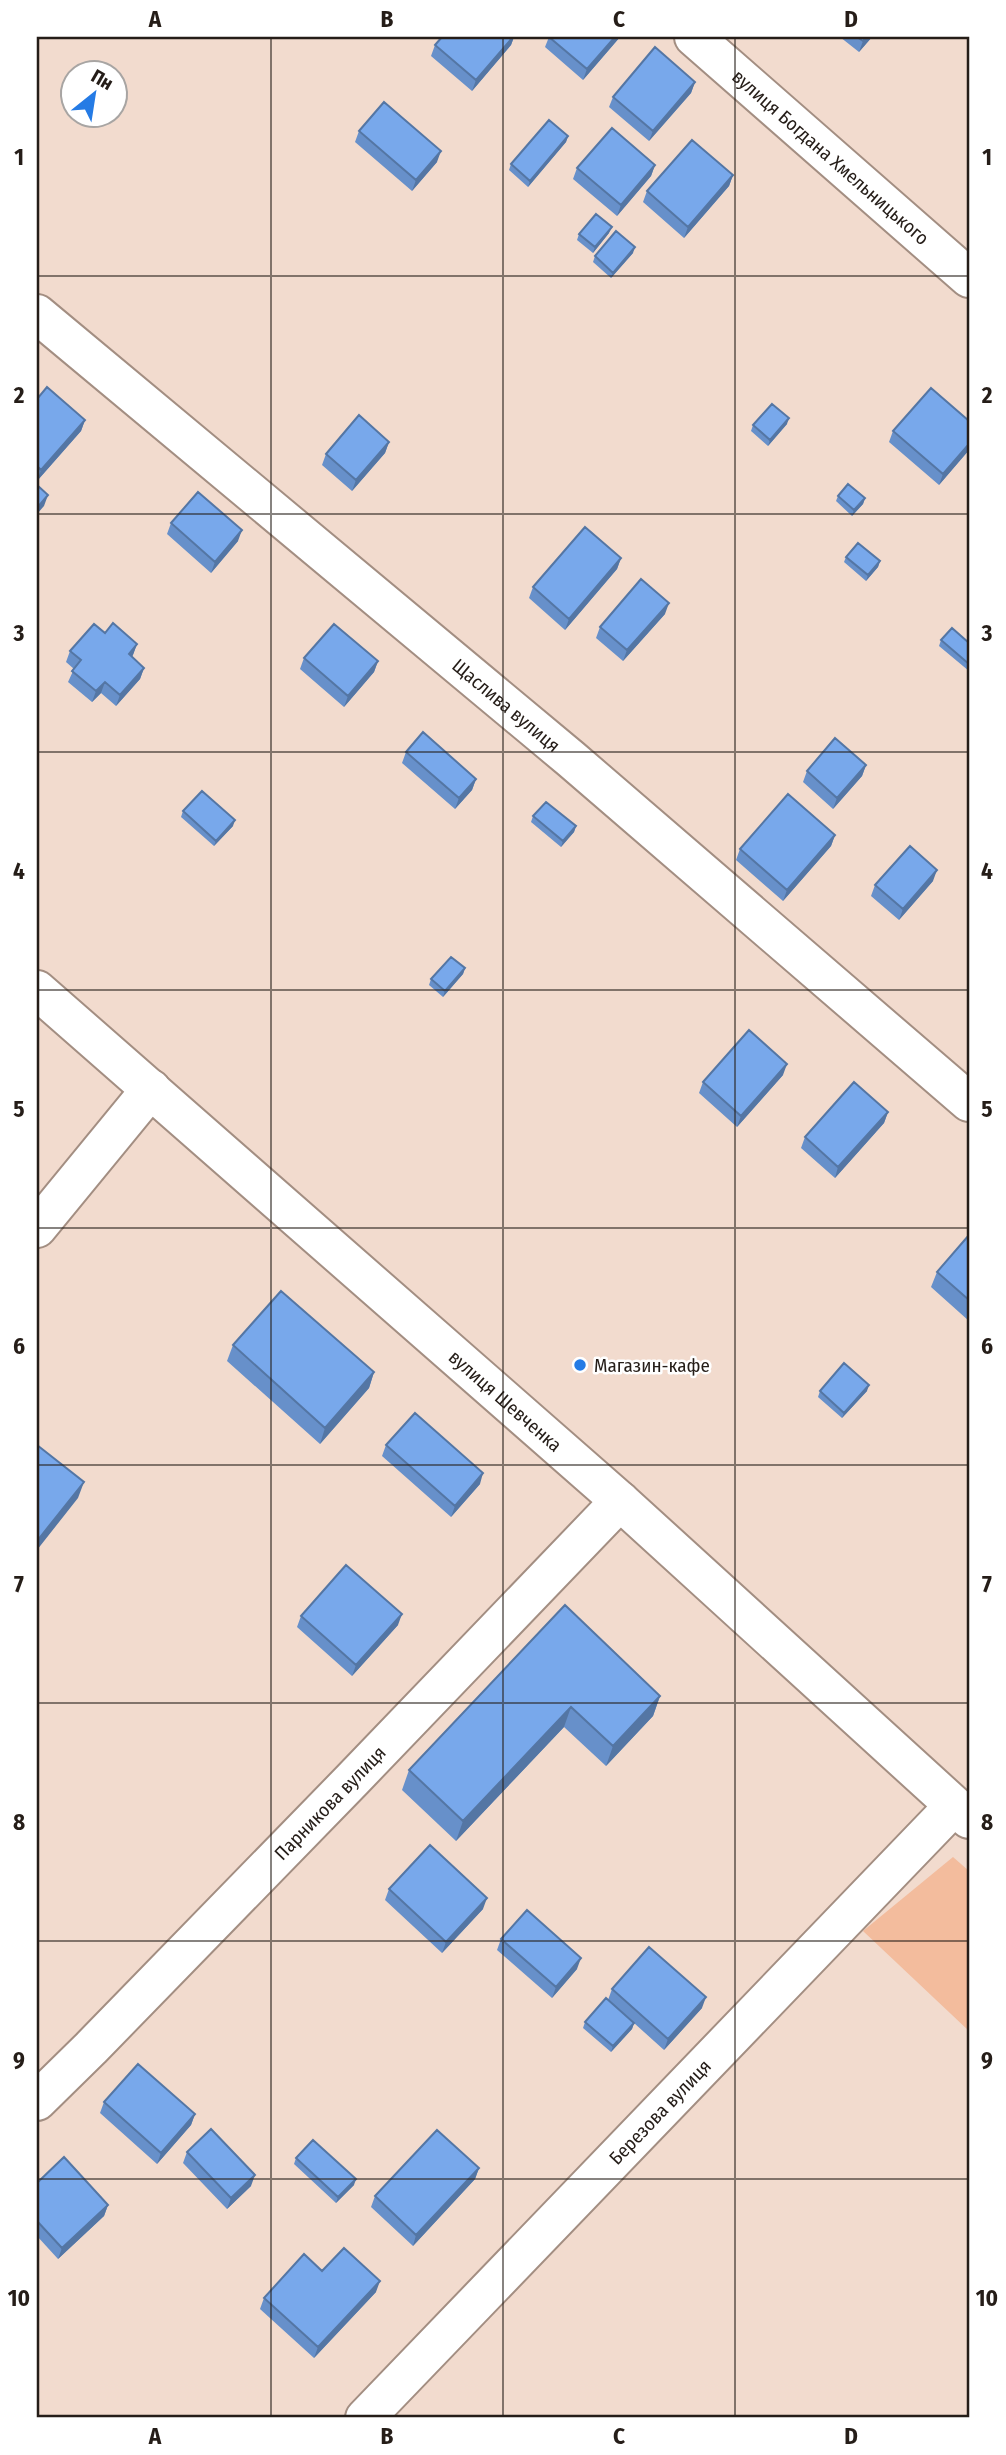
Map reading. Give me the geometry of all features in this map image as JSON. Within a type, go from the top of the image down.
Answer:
[{"type":"street","name":"вулиця Богдана Хмельницького","points":[[694,37],[969,278]]},
{"type":"street","name":"Щаслива вулиця","points":[[37,314],[571,759],[969,1102]]},
{"type":"street","name":"вулиця Шевченка","points":[[37,989],[620,1501],[962,1812]]},
{"type":"street","points":[[37,1228],[151,1089]]},
{"type":"street","name":"Парникова вулиця","points":[[37,2101],[354,1779],[620,1501]]},
{"type":"street","name":"Березова вулиця","points":[[365,2418],[962,1812]]},
{"type":"shaded area","points":[[953,1857],[969,1871],[969,2031],[863,1931]]},
{"type":"building","points":[[442,37],[513,37],[476,80],[435,45]]},
{"type":"building","points":[[549,37],[615,37],[587,69]]},
{"type":"building","points":[[655,47],[695,82],[653,131],[613,97]]},
{"type":"building","points":[[384,102],[441,151],[416,180],[359,131]]},
{"type":"building","points":[[549,120],[568,136],[530,181],[511,164]]},
{"type":"building","points":[[612,128],[655,165],[621,205],[577,168]]},
{"type":"building","points":[[692,140],[733,175],[688,227],[647,191]]},
{"type":"building","points":[[596,214],[612,227],[595,247],[579,234]]},
{"type":"building","points":[[616,231],[635,247],[613,273],[595,256]]},
{"type":"building","points":[[47,387],[85,420],[41,470],[37,466],[37,399]]},
{"type":"building","points":[[931,388],[969,421],[969,444],[943,474],[893,431]]},
{"type":"building","points":[[772,404],[789,418],[770,440],[753,425]]},
{"type":"building","points":[[359,415],[389,442],[356,480],[326,454]]},
{"type":"building","points":[[848,484],[865,498],[854,510],[838,496]]},
{"type":"building","points":[[37,485],[48,495],[37,508]]},
{"type":"building","points":[[198,492],[242,530],[215,562],[171,523]]},
{"type":"building","points":[[585,527],[621,558],[569,619],[533,587]]},
{"type":"building","points":[[858,543],[880,561],[868,575],[846,557]]},
{"type":"building","points":[[641,579],[669,603],[627,650],[600,627]]},
{"type":"building","points":[[113,623],[137,644],[129,654],[144,668],[120,695],[105,682],[96,691],[72,671],[81,660],[70,651],[94,624],[105,633]]},
{"type":"building","points":[[334,624],[378,661],[348,696],[304,658]]},
{"type":"building","points":[[952,628],[969,643],[969,664],[941,640]]},
{"type":"building","points":[[423,732],[476,779],[459,798],[406,752]]},
{"type":"building","points":[[835,738],[866,765],[837,798],[807,771]]},
{"type":"building","points":[[202,791],[235,820],[216,841],[183,811]]},
{"type":"building","points":[[788,794],[835,835],[787,890],[740,849]]},
{"type":"building","points":[[546,802],[576,826],[563,841],[533,816]]},
{"type":"building","points":[[910,846],[937,870],[903,909],[875,885]]},
{"type":"building","points":[[451,957],[465,968],[445,991],[431,979]]},
{"type":"building","points":[[749,1030],[787,1064],[741,1116],[703,1082]]},
{"type":"building","points":[[854,1082],[888,1112],[838,1167],[805,1137]]},
{"type":"building","points":[[969,1235],[969,1300],[937,1272]]},
{"type":"building","points":[[281,1291],[374,1372],[325,1428],[233,1345]]},
{"type":"building","points":[[844,1363],[869,1385],[844,1413],[820,1391]]},
{"type":"building","points":[[415,1413],[483,1473],[455,1506],[386,1445]]},
{"type":"building","points":[[37,1445],[84,1482],[37,1541]]},
{"type":"building","points":[[346,1565],[402,1614],[356,1665],[301,1616]]},
{"type":"building","points":[[565,1605],[660,1696],[613,1746],[571,1707],[463,1821],[409,1770]]},
{"type":"building","points":[[430,1845],[487,1898],[446,1942],[389,1889]]},
{"type":"building","points":[[527,1910],[581,1958],[556,1987],[501,1939]]},
{"type":"building","points":[[649,1947],[706,1997],[668,2039],[612,1989]]},
{"type":"building","points":[[606,1998],[634,2023],[613,2046],[585,2022]]},
{"type":"building","points":[[138,2064],[195,2114],[161,2153],[104,2102]]},
{"type":"building","points":[[211,2129],[255,2175],[231,2198],[187,2152]]},
{"type":"building","points":[[437,2130],[479,2168],[416,2235],[375,2196]]},
{"type":"building","points":[[313,2140],[356,2179],[338,2197],[296,2158]]},
{"type":"building","points":[[64,2157],[108,2205],[62,2248],[37,2221],[37,2183]]},
{"type":"building","points":[[344,2248],[380,2281],[318,2347],[264,2298],[304,2254],[322,2271]]},
{"type":"place","name":"Магазин-кафе","points":[[580,1365]]}]
